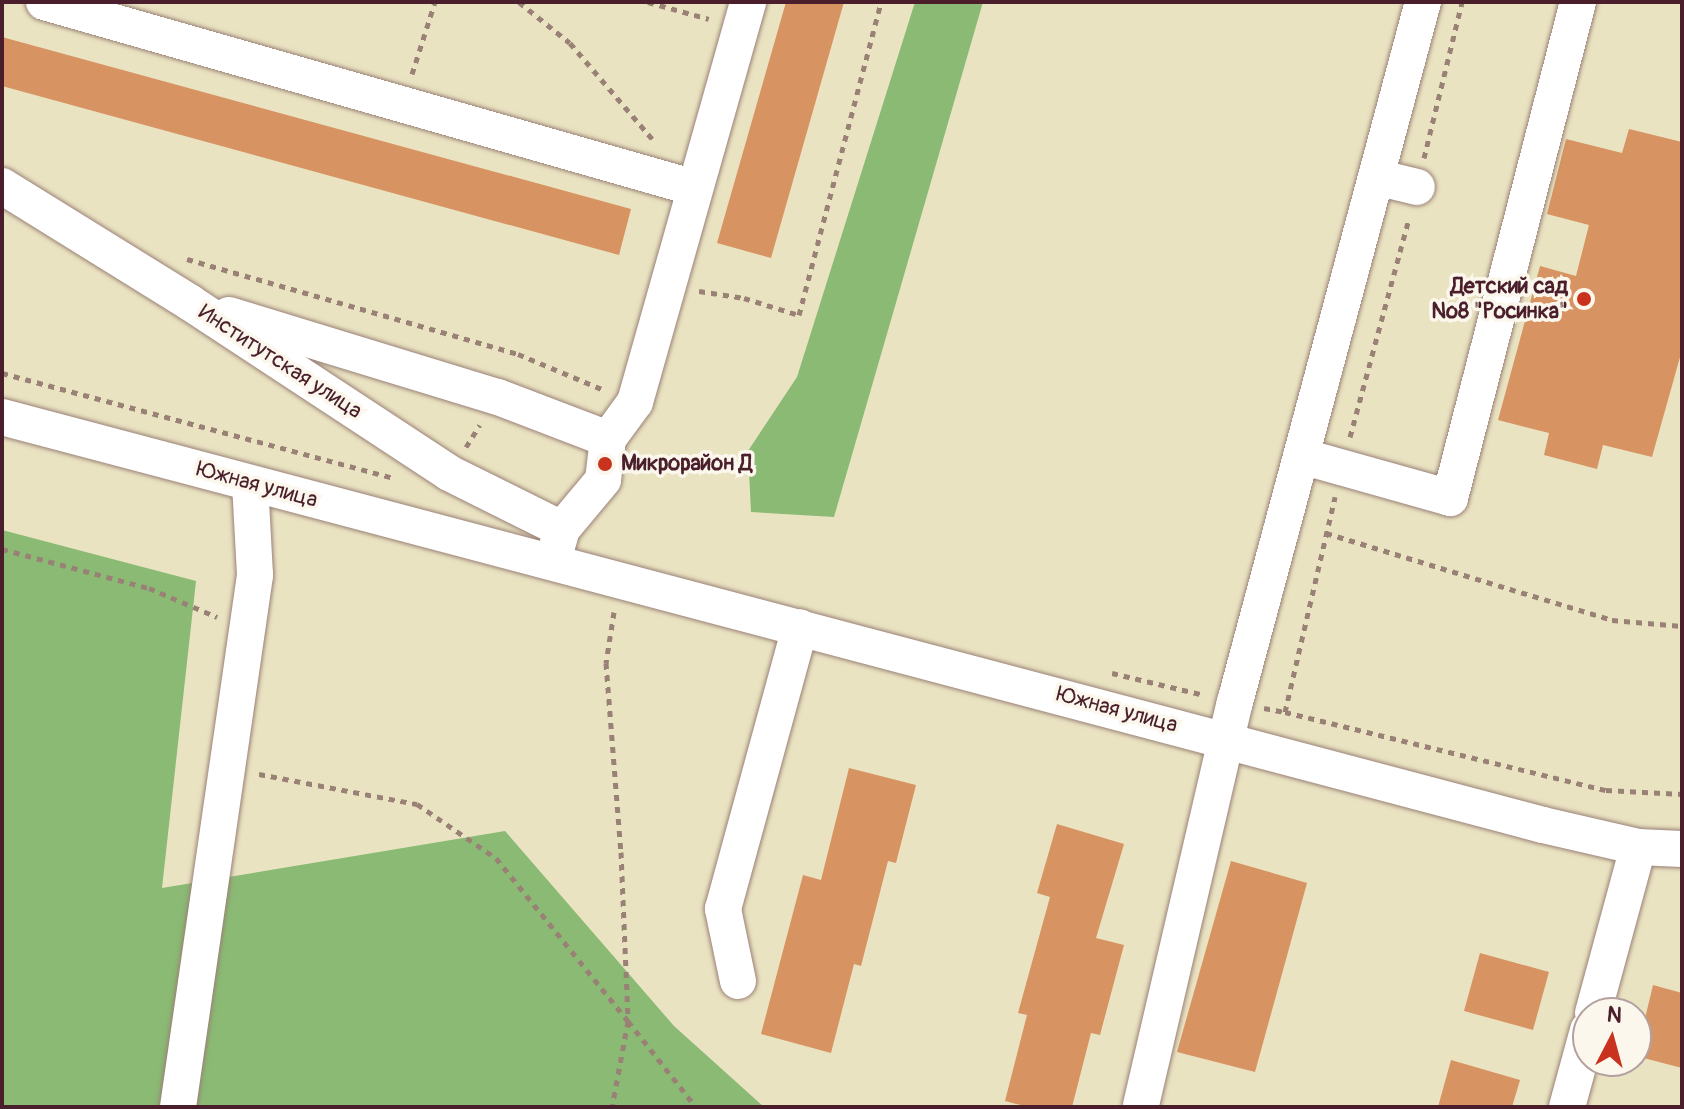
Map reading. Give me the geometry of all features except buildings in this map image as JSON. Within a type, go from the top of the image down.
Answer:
[{"type":"street","points":[[44,2],[695,188]]},
{"type":"street","points":[[1141,1105],[1235,702],[1423,2]]},
{"type":"street","points":[[1301,456],[1450,498],[1578,2]]},
{"type":"street","points":[[557,545],[603,480],[608,439],[635,402],[744,15]]},
{"type":"street","points":[[1376,177],[1417,187]]},
{"type":"street","name":"Институтская улица","points":[[2,186],[189,302],[557,545]]},
{"type":"street","points":[[189,302],[498,397],[608,439]]},
{"type":"street","name":"Южная улица","points":[[2,417],[513,551],[557,545],[620,580],[1543,825],[1638,847],[1682,849]]},
{"type":"street","points":[[178,1107],[255,575],[250,484]]},
{"type":"street","points":[[738,981],[723,909],[800,627]]},
{"type":"street","points":[[1597,997],[1638,847]]},
{"type":"street","points":[[1567,1107],[1575,1077]]},
{"type":"path","points":[[402,104],[435,2]]},
{"type":"path","points":[[519,2],[570,43],[695,188]]},
{"type":"path","points":[[648,2],[744,15]]},
{"type":"path","points":[[667,287],[744,298],[799,315],[881,2]]},
{"type":"path","points":[[1285,712],[1342,466],[1417,187],[1462,2]]},
{"type":"path","points":[[179,257],[518,354],[635,402]]},
{"type":"path","points":[[449,473],[498,397],[518,354]]},
{"type":"path","points":[[2,373],[404,481]]},
{"type":"path","points":[[1326,533],[1612,620],[1682,626]]},
{"type":"path","points":[[2,549],[149,588],[247,630]]},
{"type":"path","points":[[612,1107],[628,1021],[621,852],[606,663],[620,580]]},
{"type":"path","points":[[1111,673],[1606,790],[1682,794]]},
{"type":"path","points":[[227,768],[417,804],[496,858],[696,1107]]},
{"type":"green space","points":[[915,2],[983,2],[834,517],[751,512],[748,451],[797,377]]},
{"type":"green space","points":[[2,530],[196,581],[162,888],[505,831],[674,1026],[764,1107],[2,1107]]},
{"type":"place","name":"Детский сад №8 \"Росинка\"","points":[[1584,299]]},
{"type":"place","name":"Микрорайон Д","points":[[605,464]]}]
